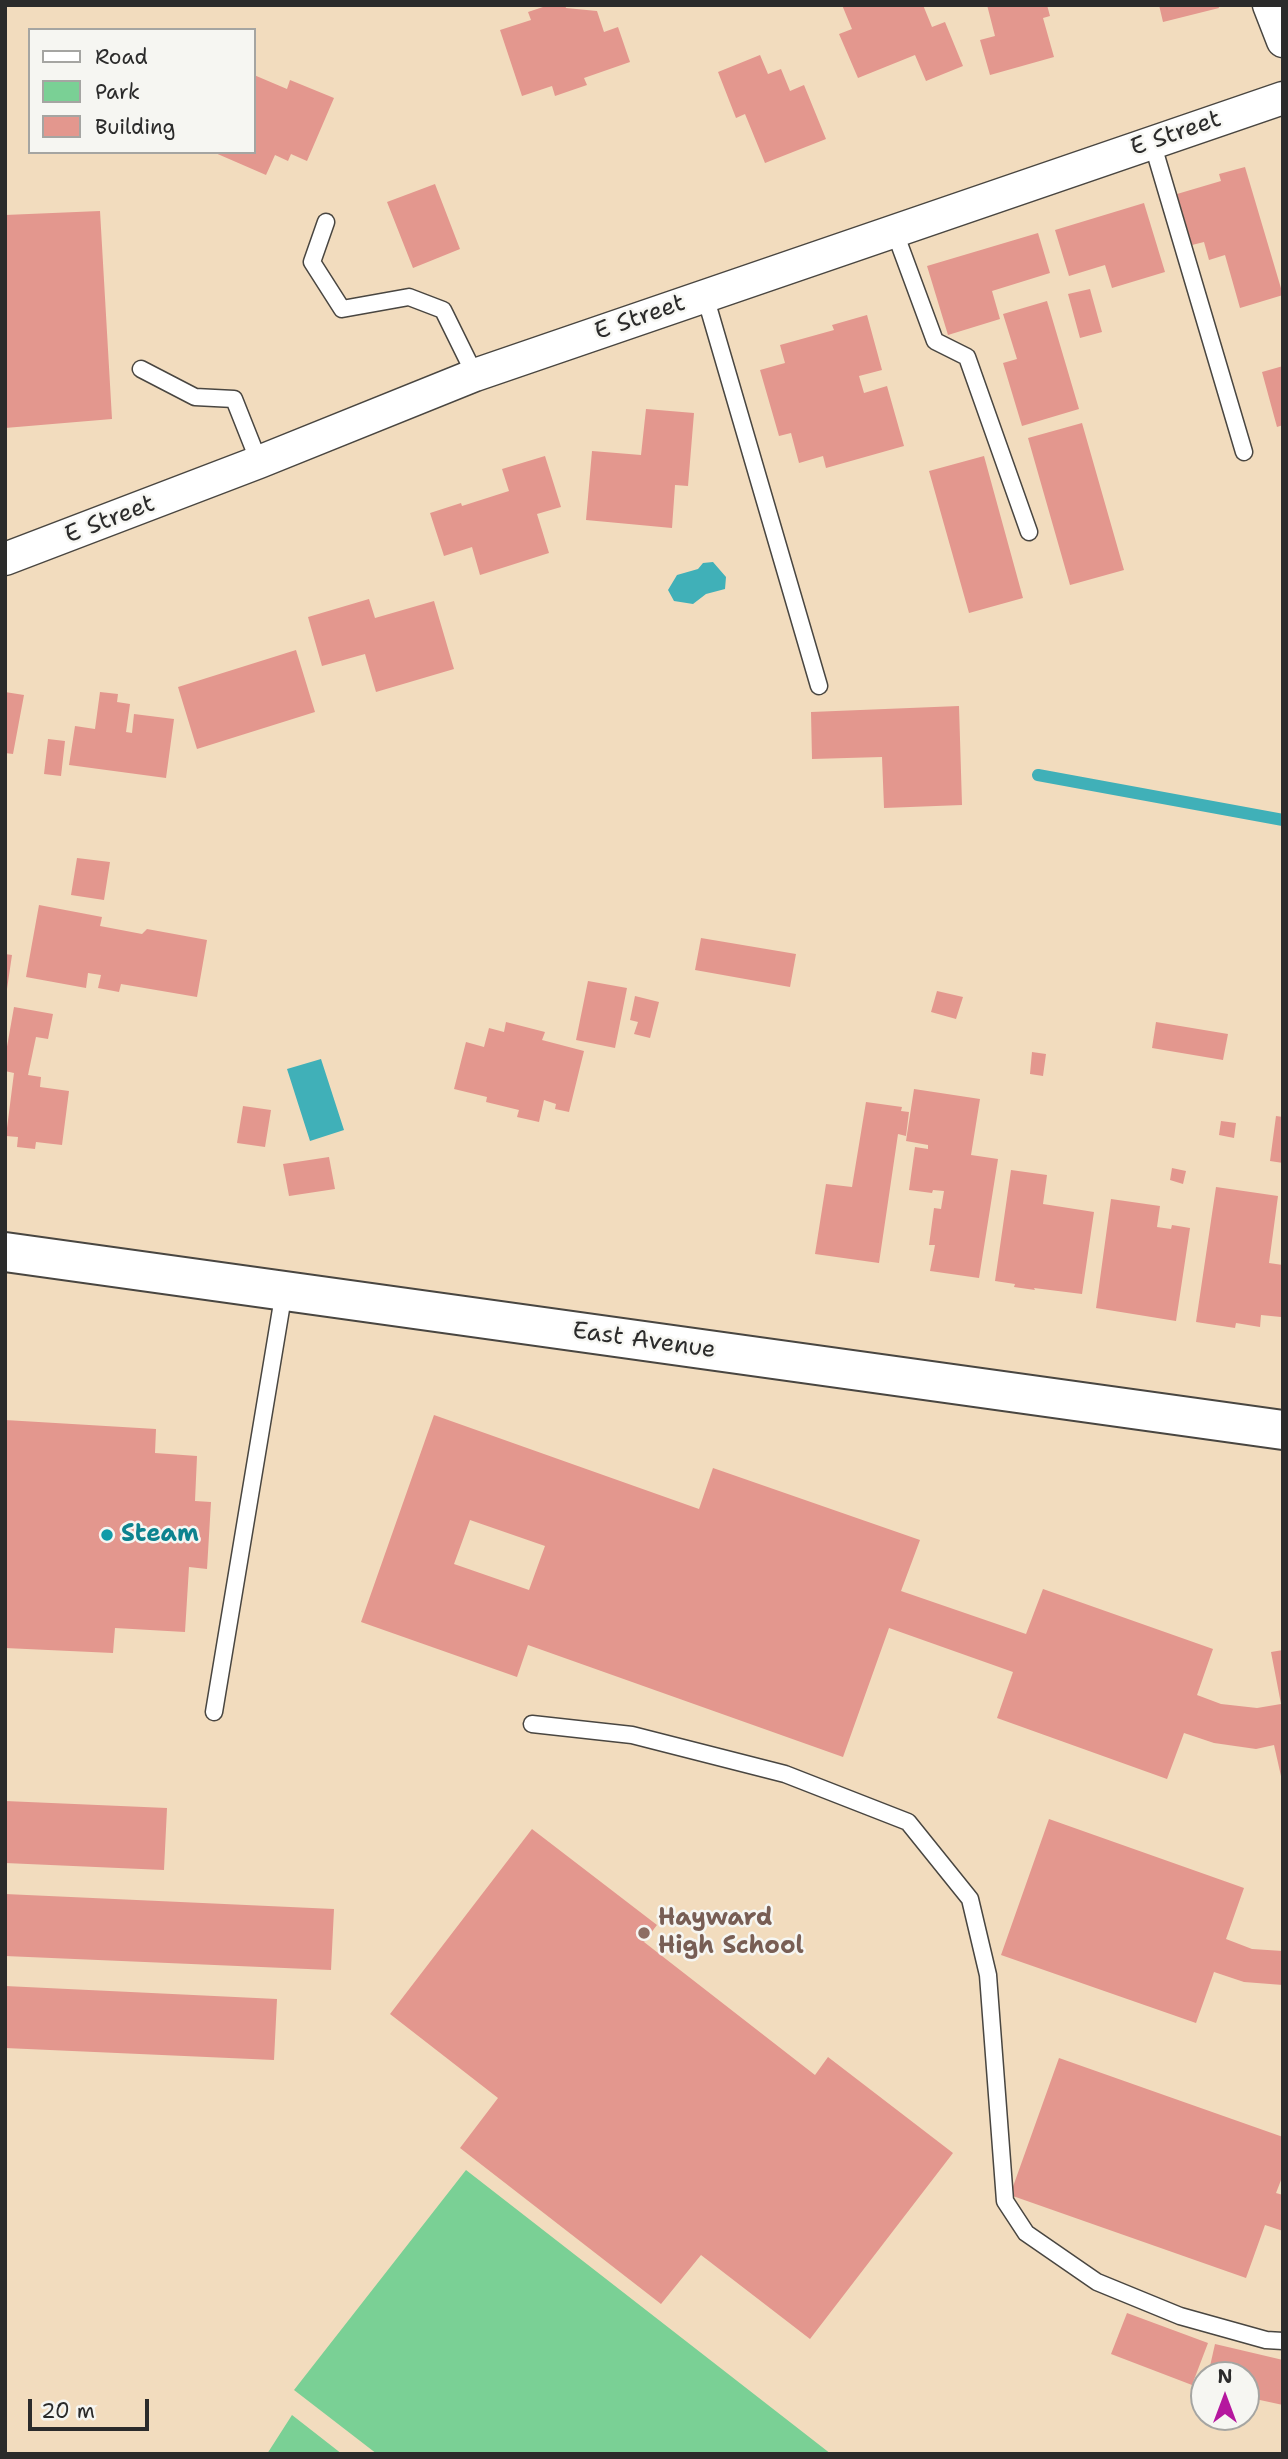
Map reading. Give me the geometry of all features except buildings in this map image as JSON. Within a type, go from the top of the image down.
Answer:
[{"type":"street","points":[[1269,5],[1283,41]]},
{"type":"street","name":"E Street","points":[[5,559],[259,463],[475,375],[1283,98]]},
{"type":"street","name":"East Avenue","points":[[5,1252],[1283,1430]]},
{"type":"lane","points":[[1152,142],[1244,452]]},
{"type":"lane","points":[[326,222],[312,262],[342,309],[409,297],[443,310],[475,375]]},
{"type":"lane","points":[[894,230],[934,341],[967,357],[1028,532]]},
{"type":"lane","points":[[705,296],[819,686]]},
{"type":"lane","points":[[141,369],[195,397],[234,399],[259,463]]},
{"type":"lane","points":[[215,1712],[285,1291]]},
{"type":"lane","points":[[532,1724],[632,1735],[785,1773],[908,1822],[970,1899],[988,1975],[1005,2201],[1026,2233],[1097,2281],[1180,2316],[1266,2340],[1283,2341]]},
{"type":"green space","points":[[466,2170],[831,2454],[377,2454],[294,2390]]},
{"type":"green space","points":[[292,2415],[342,2454],[267,2454]]},
{"type":"water","points":[[713,562],[726,577],[725,589],[706,594],[693,604],[674,601],[668,590],[677,575],[698,569],[703,563]]},
{"type":"water","points":[[321,1059],[344,1130],[310,1141],[287,1069]]},
{"type":"waterway","points":[[1038,775],[1283,820]]},
{"type":"place","name":"Steam","points":[[107,1535]]},
{"type":"place","name":"Hayward High School","points":[[644,1933]]}]
